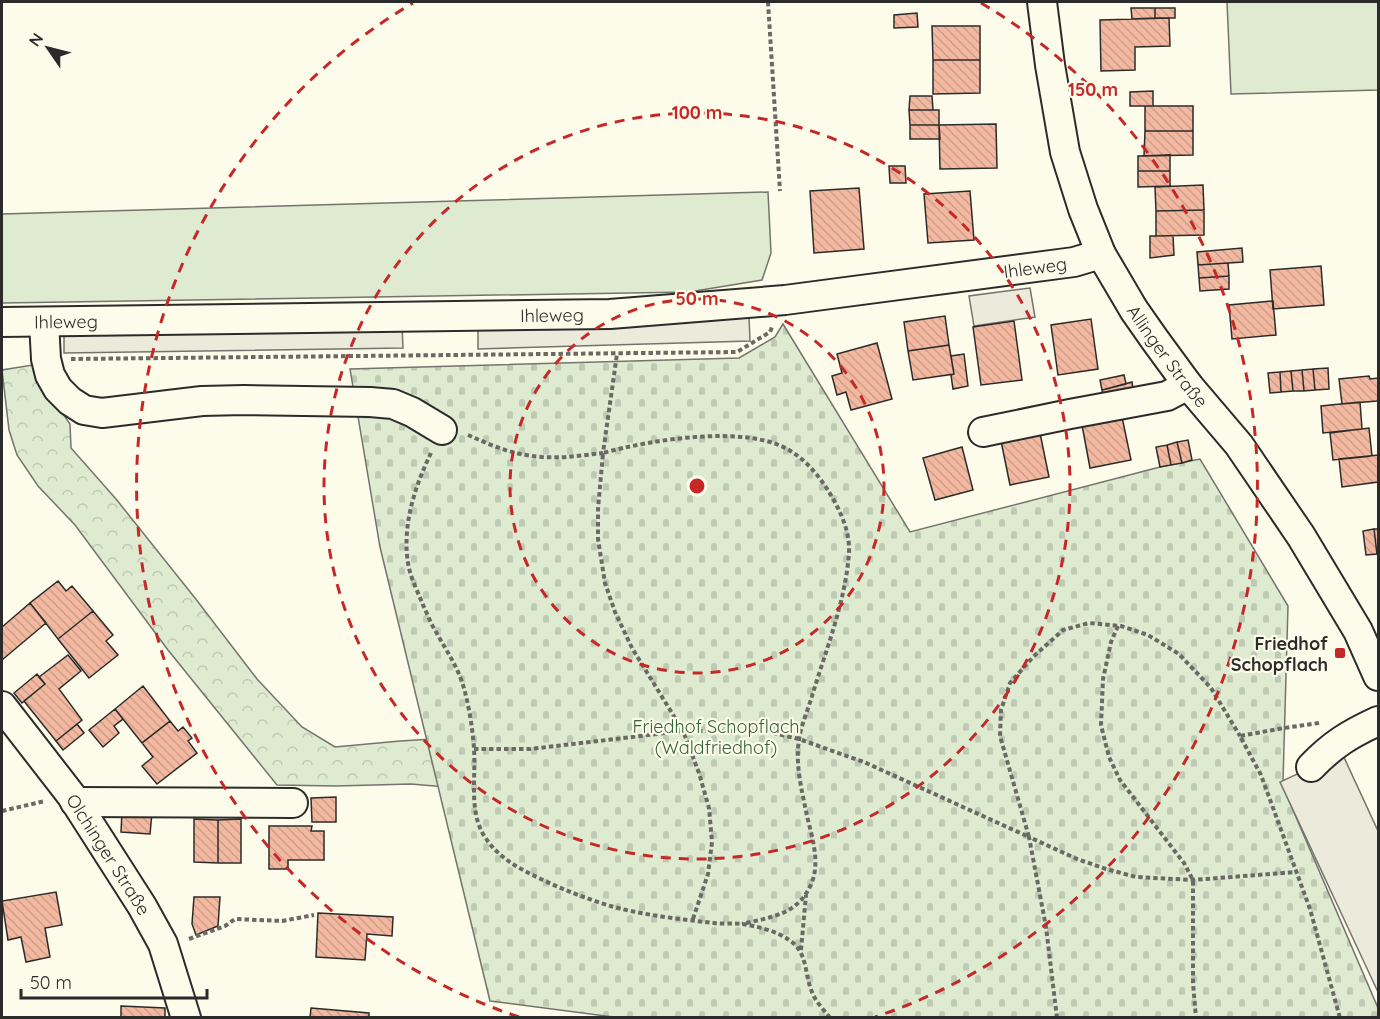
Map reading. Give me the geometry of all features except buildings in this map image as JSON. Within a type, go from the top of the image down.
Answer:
[{"type":"street","name":"Allinger Straße","points":[[1042,2],[1065,152],[1083,209],[1101,254],[1134,310],[1188,385],[1239,445],[1301,536],[1358,631],[1378,676]]},
{"type":"street","name":"Ihleweg","points":[[2,322],[610,314],[785,300],[1074,262],[1101,254]]},
{"type":"street","points":[[44,322],[46,359],[50,375],[58,389],[84,410],[102,413],[202,401],[370,402],[393,404],[442,429]]},
{"type":"street","points":[[983,432],[1167,396],[1188,385]]},
{"type":"street","name":"Olchinger Straße","points":[[2,706],[73,799],[142,906],[163,944],[186,1017]]},
{"type":"street","points":[[1311,767],[1325,752],[1353,733],[1378,721]]},
{"type":"street","points":[[73,799],[294,803]]},
{"type":"path","points":[[768,2],[780,191]]},
{"type":"path","points":[[46,359],[737,352],[770,332],[785,300]]},
{"type":"path","points":[[617,354],[603,453],[598,539],[605,583],[615,612],[632,648],[682,731],[699,772],[709,808],[712,842],[708,874],[693,919]]},
{"type":"path","points":[[742,924],[781,914],[800,902],[814,874],[814,846],[799,772],[799,739],[837,613],[844,582],[849,550],[847,532],[841,513],[822,482],[804,461],[770,442],[751,438],[717,437],[655,441],[603,453],[553,458],[526,456],[507,451],[463,433],[442,429],[420,476],[412,500],[406,544],[408,565],[434,629],[461,678],[474,749],[476,820],[484,836],[507,861],[521,870],[570,892],[608,905],[650,914],[716,923],[742,924],[778,934],[789,939],[801,950]]},
{"type":"path","points":[[1057,1017],[1046,927],[1029,837],[1000,736],[1001,710],[1010,683],[1033,657],[1063,630],[1089,623],[1118,626],[1148,635],[1179,654],[1211,688],[1261,775],[1310,909],[1340,1017]]},
{"type":"path","points":[[1118,626],[1111,642],[1103,679],[1101,724],[1109,758],[1120,780],[1185,863],[1192,880],[1193,983],[1196,1017]]},
{"type":"path","points":[[1240,736],[1340,721],[1353,733]]},
{"type":"path","points":[[474,749],[530,749],[682,731],[765,731],[799,739],[864,762],[1077,859],[1106,869],[1136,876],[1192,880],[1296,872]]},
{"type":"path","points":[[2,811],[73,799]]},
{"type":"path","points":[[806,894],[801,950],[812,994],[830,1017]]},
{"type":"path","points":[[163,944],[194,938],[225,926],[235,919],[282,921],[314,915]]},
{"type":"green space","points":[[1227,2],[1378,2],[1378,90],[1231,94]]},
{"type":"green space","points":[[768,192],[771,253],[762,280],[689,292],[2,303],[2,214]]},
{"type":"green space","name":"Friedhof Schopflach (Waldfriedhof)","points":[[783,324],[910,532],[1160,467],[1200,459],[1288,606],[1283,781],[1281,782],[1378,1008],[1378,1017],[621,1018],[490,1001],[380,547],[350,369],[739,358],[775,337]]},
{"type":"green space","points":[[39,364],[45,388],[70,424],[71,448],[116,499],[257,679],[302,727],[335,747],[449,738],[446,787],[411,784],[277,785],[168,650],[75,525],[38,486],[17,455],[9,430],[2,370]]},
{"type":"shaded area","points":[[1030,288],[1035,317],[974,326],[969,296]]},
{"type":"shaded area","points":[[749,317],[750,341],[478,349],[478,325]]},
{"type":"shaded area","points":[[402,325],[403,348],[64,353],[64,330]]},
{"type":"shaded area","points":[[1342,753],[1378,831],[1378,992],[1280,782]]},
{"type":"place","name":"Friedhof Schopflach","points":[[1340,653]]}]
